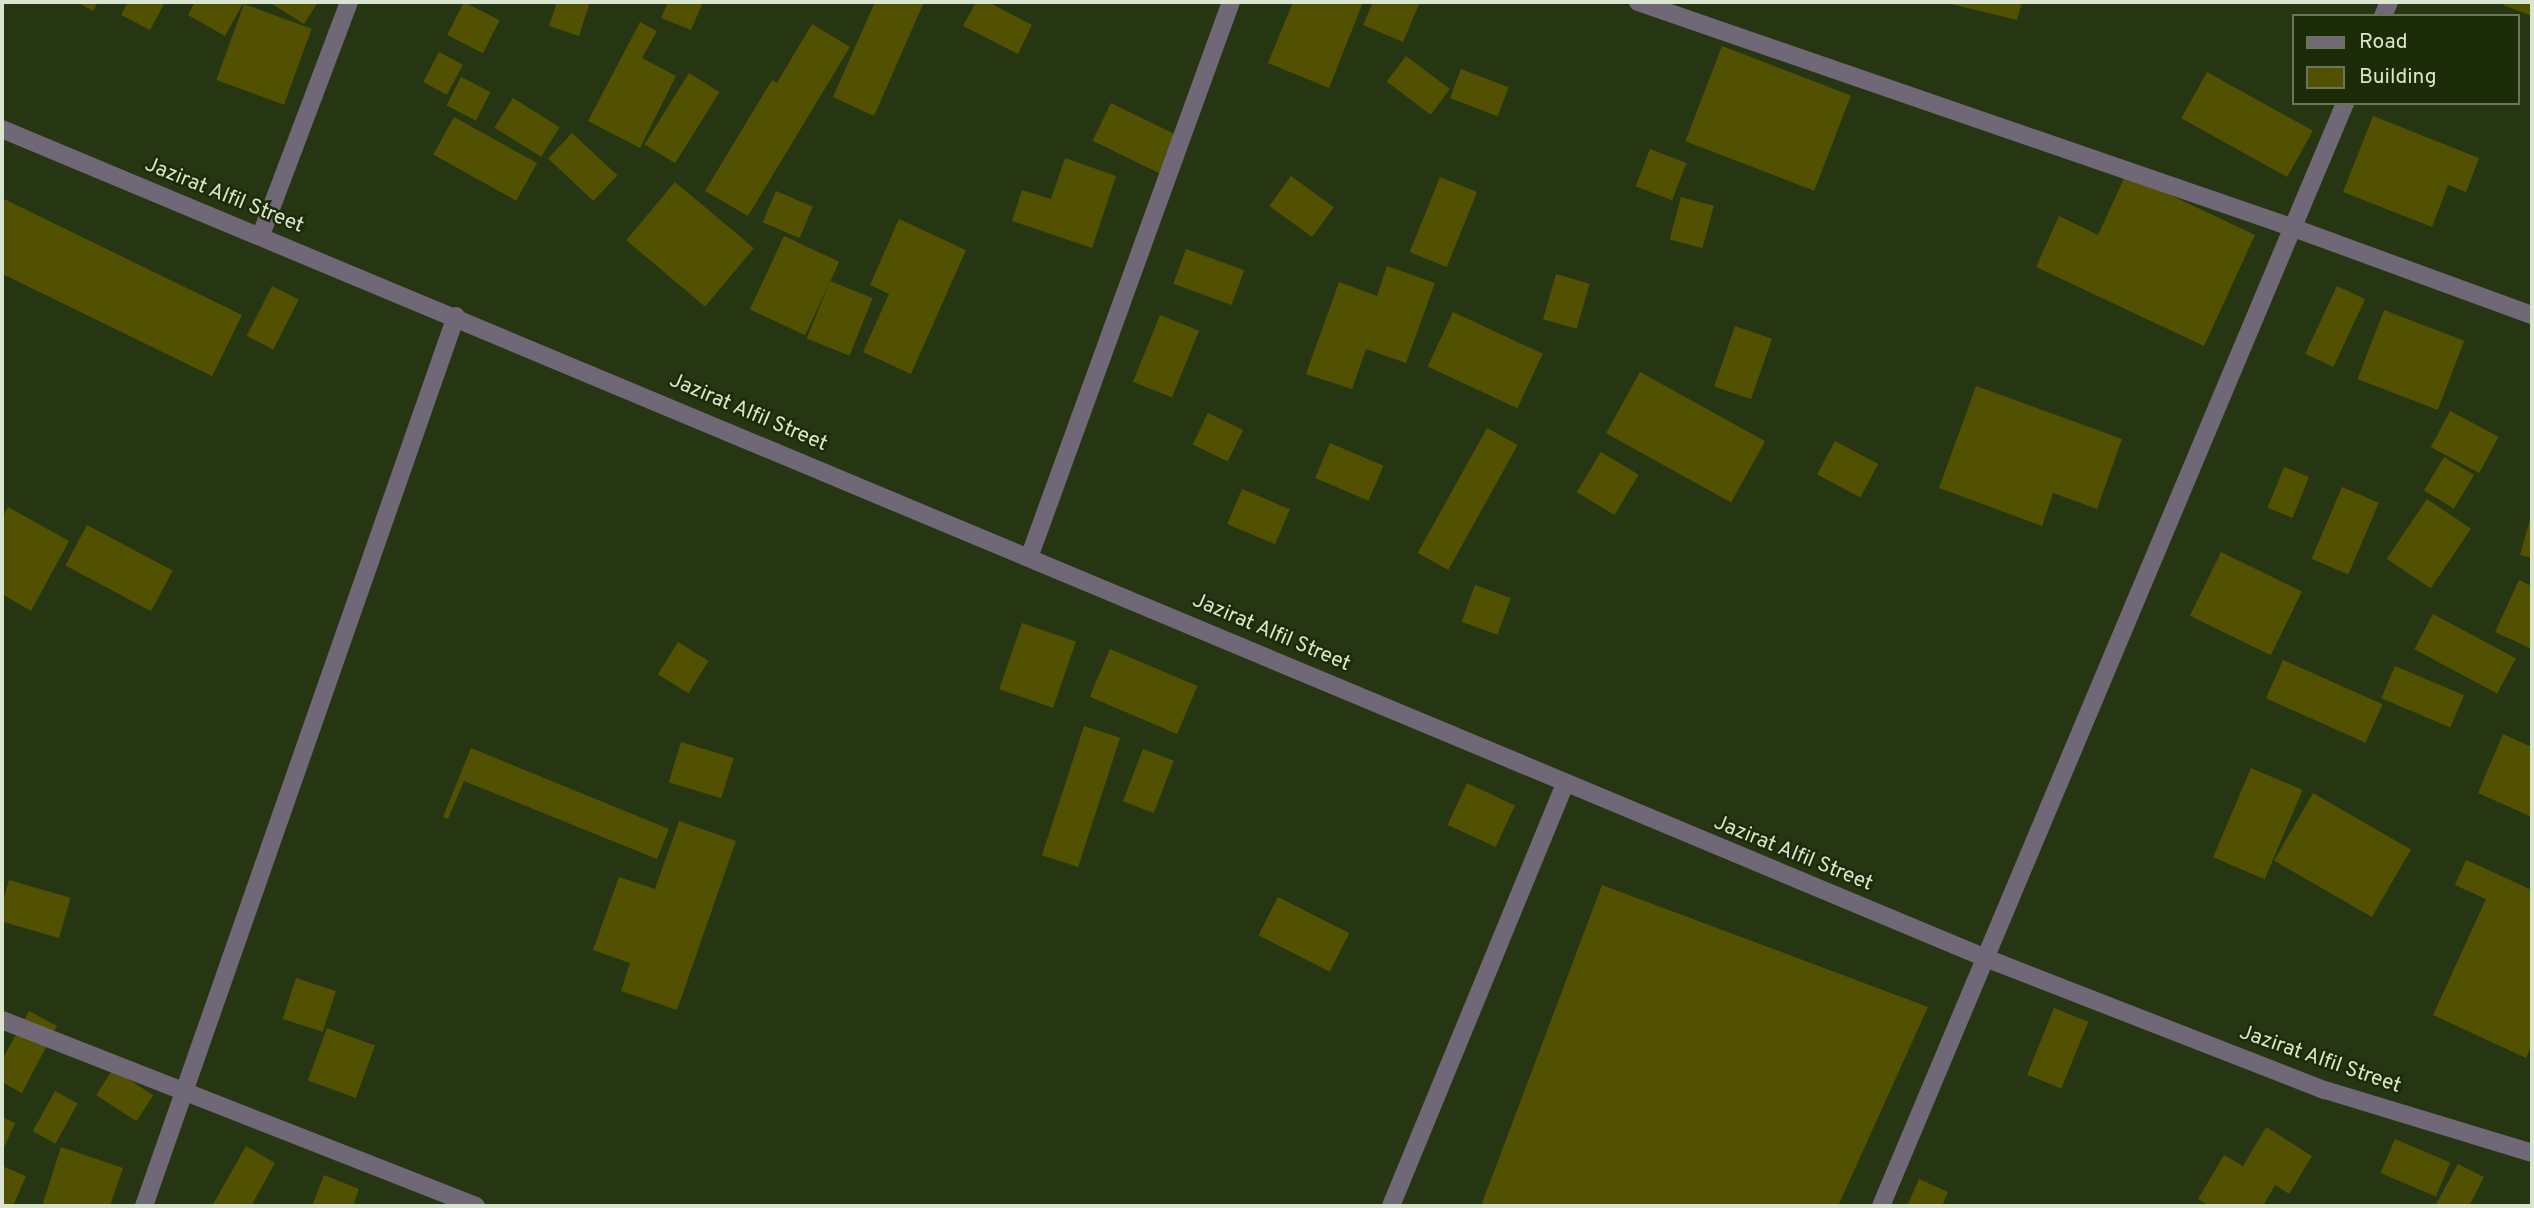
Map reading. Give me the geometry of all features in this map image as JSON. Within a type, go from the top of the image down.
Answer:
[{"type":"street","points":[[261,235],[349,2]]},
{"type":"street","points":[[1030,555],[1231,2]]},
{"type":"street","points":[[1638,2],[2291,227],[2532,315]]},
{"type":"street","points":[[1881,1206],[1983,957],[2344,105]]},
{"type":"street","name":"Jazirat Alfil Street","points":[[2,129],[1030,555],[1565,784],[1983,957],[2325,1090],[2532,1153]]},
{"type":"street","points":[[144,1206],[180,1093],[456,316]]},
{"type":"street","points":[[1391,1206],[1565,784]]},
{"type":"street","points":[[2,1020],[180,1093],[476,1206]]},
{"type":"building","points":[[77,2],[98,2],[93,11]]},
{"type":"building","points":[[128,2],[165,2],[150,30],[121,15]]},
{"type":"building","points":[[195,2],[244,2],[225,36],[188,15]]},
{"type":"building","points":[[269,2],[318,2],[304,24]]},
{"type":"building","points":[[464,2],[500,20],[483,53],[447,35]]},
{"type":"building","points":[[557,2],[590,2],[579,36],[549,26]]},
{"type":"building","points":[[668,2],[703,2],[691,30],[661,18]]},
{"type":"building","points":[[875,2],[924,2],[874,116],[833,97]]},
{"type":"building","points":[[976,2],[988,2],[1032,25],[1018,54],[963,26]]},
{"type":"building","points":[[1293,2],[1363,2],[1329,88],[1268,63]]},
{"type":"building","points":[[1373,2],[1420,2],[1403,42],[1363,25]]},
{"type":"building","points":[[1943,2],[2022,2],[2017,20]]},
{"type":"building","points":[[2505,2],[2532,2],[2532,16],[2503,5]]},
{"type":"building","points":[[244,4],[312,29],[284,105],[216,80]]},
{"type":"building","points":[[640,22],[657,31],[642,58],[676,76],[640,148],[588,121]]},
{"type":"building","points":[[812,24],[850,47],[748,216],[705,191],[772,80],[777,83]]},
{"type":"building","points":[[1722,46],[1851,95],[1814,191],[1685,141]]},
{"type":"building","points":[[439,52],[463,65],[447,95],[423,82]]},
{"type":"building","points":[[1406,56],[1450,89],[1431,115],[1387,82]]},
{"type":"building","points":[[1461,69],[1509,87],[1498,116],[1450,98]]},
{"type":"building","points":[[2207,72],[2313,131],[2287,177],[2181,118]]},
{"type":"building","points":[[689,73],[720,92],[675,163],[644,144]]},
{"type":"building","points":[[461,77],[490,92],[476,120],[446,106]]},
{"type":"building","points":[[513,98],[560,127],[541,157],[494,128]]},
{"type":"building","points":[[1111,103],[1184,139],[1165,176],[1093,141]]},
{"type":"building","points":[[2373,116],[2479,158],[2466,192],[2448,185],[2432,227],[2343,192]]},
{"type":"building","points":[[454,117],[537,163],[516,201],[433,155]]},
{"type":"building","points":[[572,133],[617,175],[593,201],[548,159]]},
{"type":"building","points":[[1650,149],[1686,163],[1672,200],[1636,186]]},
{"type":"building","points":[[1065,158],[1116,176],[1092,248],[1012,221],[1022,190],[1051,199]]},
{"type":"building","points":[[2126,174],[2255,235],[2204,346],[2036,267],[2059,216],[2098,235]]},
{"type":"building","points":[[1291,176],[1334,207],[1312,237],[1269,206]]},
{"type":"building","points":[[1440,177],[1477,192],[1447,267],[1410,252]]},
{"type":"building","points":[[675,182],[754,248],[705,306],[626,240]]},
{"type":"building","points":[[776,191],[813,207],[800,238],[763,222]]},
{"type":"building","points":[[1681,197],[1714,206],[1702,248],[1670,240]]},
{"type":"building","points":[[2,198],[242,315],[212,376],[2,274]]},
{"type":"building","points":[[899,219],[966,250],[911,374],[863,352],[889,294],[870,285]]},
{"type":"building","points":[[784,236],[839,262],[805,335],[750,309]]},
{"type":"building","points":[[1186,249],[1244,270],[1232,305],[1173,284]]},
{"type":"building","points":[[1387,266],[1435,283],[1406,363],[1366,349],[1352,389],[1306,374],[1339,282],[1377,296]]},
{"type":"building","points":[[1556,274],[1590,284],[1577,329],[1543,319]]},
{"type":"building","points":[[830,281],[873,298],[849,356],[807,338]]},
{"type":"building","points":[[272,286],[299,300],[273,350],[247,336]]},
{"type":"building","points":[[2337,286],[2365,299],[2333,367],[2305,354]]},
{"type":"building","points":[[2384,310],[2464,341],[2438,410],[2357,379]]},
{"type":"building","points":[[1453,312],[1543,354],[1517,408],[1428,366]]},
{"type":"building","points":[[1160,315],[1199,331],[1172,397],[1133,382]]},
{"type":"building","points":[[1735,326],[1772,339],[1751,399],[1714,387]]},
{"type":"building","points":[[1640,372],[1765,441],[1731,503],[1606,433]]},
{"type":"building","points":[[1976,386],[2122,439],[2097,509],[2053,493],[2042,526],[1939,488]]},
{"type":"building","points":[[2450,411],[2499,437],[2479,473],[2431,447]]},
{"type":"building","points":[[1208,413],[1243,430],[1228,462],[1193,444]]},
{"type":"building","points":[[1487,428],[1518,445],[1448,570],[1418,553]]},
{"type":"building","points":[[1835,441],[1878,464],[1860,498],[1817,475]]},
{"type":"building","points":[[1330,443],[1383,466],[1369,501],[1315,478]]},
{"type":"building","points":[[1601,452],[1639,475],[1615,515],[1577,492]]},
{"type":"building","points":[[2444,457],[2474,475],[2454,508],[2424,490]]},
{"type":"building","points":[[2284,467],[2309,477],[2293,518],[2268,508]]},
{"type":"building","points":[[2342,487],[2379,503],[2348,574],[2312,559]]},
{"type":"building","points":[[1242,489],[1290,509],[1275,544],[1227,524]]},
{"type":"building","points":[[2427,499],[2471,529],[2431,588],[2387,559]]},
{"type":"building","points":[[8,507],[69,541],[31,611],[2,594],[2,518]]},
{"type":"building","points":[[2532,512],[2532,558],[2520,555]]},
{"type":"building","points":[[87,525],[173,571],[151,611],[65,566]]},
{"type":"building","points":[[2221,552],[2302,591],[2271,655],[2190,616]]},
{"type":"building","points":[[2519,580],[2532,586],[2532,649],[2495,632]]},
{"type":"building","points":[[1475,585],[1511,598],[1497,635],[1462,622]]},
{"type":"building","points":[[2433,614],[2516,658],[2497,693],[2414,649]]},
{"type":"building","points":[[1022,623],[1076,642],[1053,708],[999,689]]},
{"type":"building","points":[[678,642],[709,661],[688,693],[658,674]]},
{"type":"building","points":[[1110,649],[1197,686],[1177,734],[1090,697]]},
{"type":"building","points":[[2283,660],[2383,704],[2365,743],[2266,698]]},
{"type":"building","points":[[2395,666],[2464,695],[2450,728],[2381,698]]},
{"type":"building","points":[[1084,726],[1120,738],[1078,867],[1042,855]]},
{"type":"building","points":[[2503,734],[2532,747],[2532,817],[2478,793]]},
{"type":"building","points":[[681,742],[734,758],[721,798],[669,782]]},
{"type":"building","points":[[471,748],[669,829],[657,859],[464,781],[448,819],[443,817]]},
{"type":"building","points":[[1143,749],[1174,761],[1154,813],[1123,801]]},
{"type":"building","points":[[2251,768],[2303,790],[2265,879],[2213,857]]},
{"type":"building","points":[[1467,783],[1515,805],[1496,847],[1448,825]]},
{"type":"building","points":[[2313,793],[2411,850],[2372,917],[2274,861]]},
{"type":"building","points":[[679,821],[736,841],[677,1010],[621,991],[630,963],[593,950],[619,877],[655,889]]},
{"type":"building","points":[[2466,860],[2532,890],[2532,1044],[2526,1058],[2433,1015],[2486,899],[2455,885]]},
{"type":"building","points":[[9,880],[71,898],[59,938],[2,922],[2,904]]},
{"type":"building","points":[[1602,885],[1928,1007],[1838,1206],[1481,1206]]},
{"type":"building","points":[[1278,897],[1349,933],[1330,972],[1258,935]]},
{"type":"building","points":[[296,978],[336,991],[323,1032],[283,1019]]},
{"type":"building","points":[[2054,1008],[2088,1022],[2061,1089],[2027,1075]]},
{"type":"building","points":[[29,1011],[57,1026],[22,1093],[2,1082],[2,1060]]},
{"type":"building","points":[[327,1028],[375,1045],[356,1098],[308,1081]]},
{"type":"building","points":[[113,1069],[153,1095],[136,1121],[96,1095]]},
{"type":"building","points":[[55,1091],[78,1104],[55,1144],[33,1131]]},
{"type":"building","points":[[2,1117],[15,1123],[2,1152]]},
{"type":"building","points":[[2266,1127],[2312,1156],[2289,1194],[2275,1185],[2263,1206],[2210,1206],[2198,1199],[2224,1155],[2243,1166]]},
{"type":"building","points":[[2395,1139],[2450,1162],[2436,1197],[2381,1173]]},
{"type":"building","points":[[246,1146],[275,1163],[251,1206],[212,1206]]},
{"type":"building","points":[[61,1147],[123,1168],[110,1206],[42,1206]]},
{"type":"building","points":[[2458,1164],[2484,1177],[2469,1206],[2435,1206]]},
{"type":"building","points":[[2,1166],[26,1176],[13,1206],[2,1206]]},
{"type":"building","points":[[324,1175],[359,1189],[353,1206],[312,1206]]},
{"type":"building","points":[[1919,1179],[1948,1192],[1942,1206],[1907,1206]]}]
